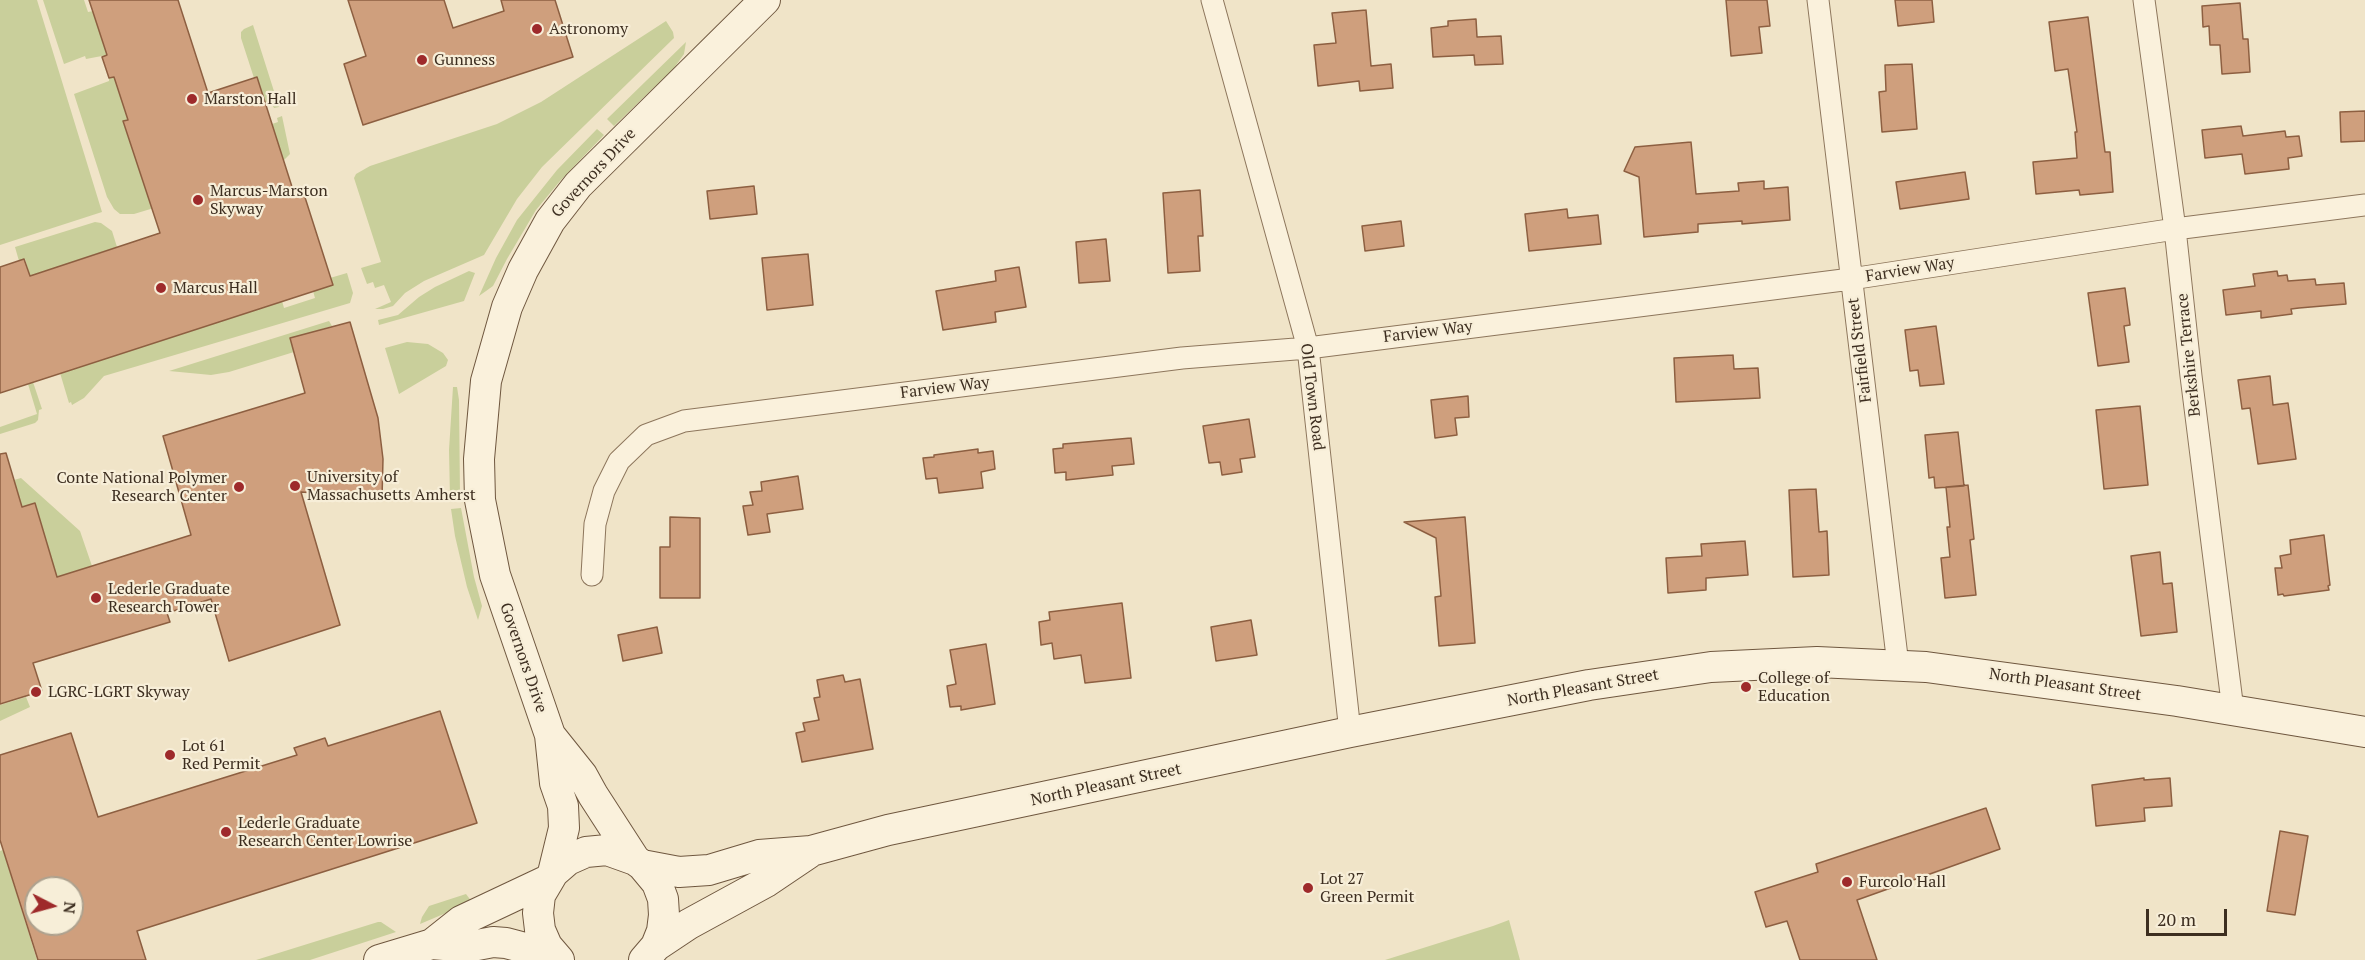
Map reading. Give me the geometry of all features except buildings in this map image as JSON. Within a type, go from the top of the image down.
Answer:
[{"type":"main road","name":"Governors Drive","points":[[557,958],[547,946],[540,930],[538,913],[540,896],[550,876],[564,828],[563,806],[555,783],[550,735],[495,575],[480,500],[479,459],[486,381],[497,340],[523,270],[557,212],[593,171],[765,0]]},
{"type":"main road","name":"North Pleasant Street","points":[[550,876],[568,860],[586,852],[607,850],[638,862],[679,872],[709,870],[759,855],[811,851],[888,830],[1350,732],[1589,685],[1692,669],[1787,663],[1898,665],[1991,674],[2365,732]]},
{"type":"main road","name":"Governors Drive","points":[[550,735],[582,775],[609,822],[638,862],[657,883],[663,899],[664,915],[662,931],[650,953]]},
{"type":"main road","name":"North Pleasant Street","points":[[650,953],[689,924],[766,882],[811,851]]},
{"type":"main road","points":[[379,960],[432,944],[461,921],[550,876]]},
{"type":"main road","points":[[432,944],[467,947],[492,942],[506,943],[557,958]]},
{"type":"street","name":"Old Town Road","points":[[1212,0],[1308,348],[1350,732]]},
{"type":"street","name":"Fairfield Street","points":[[1818,0],[1898,665]]},
{"type":"street","name":"Berkshire Terrace","points":[[2144,0],[2175,229],[2233,710]]},
{"type":"street","name":"Farview Way","points":[[592,575],[595,524],[604,491],[619,461],[646,435],[684,421],[1182,358],[1308,348],[1851,279],[2175,229],[2365,206]]},
{"type":"green space","points":[[0,0],[37,0],[102,212],[0,245]]},
{"type":"green space","points":[[43,0],[84,0],[88,12],[93,11],[107,55],[86,59],[85,56],[64,64]]},
{"type":"green space","points":[[666,21],[674,38],[542,167],[517,199],[484,255],[424,281],[405,293],[393,306],[375,309],[391,302],[384,285],[375,288],[373,282],[367,284],[361,268],[381,262],[354,178],[356,174],[370,166],[497,124],[541,102]]},
{"type":"green space","points":[[253,25],[279,107],[274,108],[272,104],[266,106],[241,38],[241,32]]},
{"type":"green space","points":[[686,42],[684,54],[674,68],[614,126],[607,119]]},
{"type":"green space","points":[[114,77],[128,120],[123,122],[148,196],[238,167],[167,204],[134,214],[120,214],[107,197],[74,94]]},
{"type":"green space","points":[[282,116],[290,154],[279,165],[281,153],[272,124],[278,122],[277,118]]},
{"type":"green space","points":[[597,129],[604,135],[536,210],[493,286],[479,296],[517,220],[557,170]]},
{"type":"green space","points":[[95,222],[101,223],[112,231],[117,247],[30,276],[25,259],[19,261],[15,247]]},
{"type":"green space","points":[[469,271],[475,273],[464,301],[379,325],[378,320],[398,315],[435,287]]},
{"type":"green space","points":[[347,273],[353,293],[350,303],[104,376],[84,398],[72,405],[71,402],[69,403],[60,373],[282,301],[284,308],[315,298],[313,291],[330,278]]},
{"type":"green space","points":[[329,321],[332,326],[290,339],[294,352],[229,372],[211,375],[169,371]]},
{"type":"green space","points":[[407,342],[428,344],[443,353],[448,360],[446,366],[399,394],[385,348]]},
{"type":"green space","points":[[33,382],[42,409],[39,410],[38,420],[0,434],[0,427],[37,414],[28,384]]},
{"type":"green space","points":[[453,387],[457,387],[459,400],[460,496],[450,497],[449,450]]},
{"type":"green space","points":[[21,478],[80,531],[92,566],[57,577],[22,507],[14,480]]},
{"type":"green space","points":[[461,508],[482,606],[478,620],[467,587],[455,536],[451,509]]},
{"type":"green space","points":[[26,697],[30,707],[0,721],[0,705]]},
{"type":"green space","points":[[3,850],[24,918],[24,936],[30,936],[37,960],[0,960],[0,851]]},
{"type":"green space","points":[[466,894],[472,902],[420,924],[429,906]]},
{"type":"green space","points":[[1509,920],[1520,960],[1385,960],[1493,926]]},
{"type":"green space","points":[[378,922],[396,932],[310,960],[256,960]]},
{"type":"place","name":"Astronomy","points":[[537,29]]},
{"type":"place","name":"Gunness","points":[[422,60]]},
{"type":"place","name":"Marston Hall","points":[[192,99]]},
{"type":"place","name":"Marcus-Marston Skyway","points":[[198,200]]},
{"type":"place","name":"Marcus Hall","points":[[161,288]]},
{"type":"place","name":"University of Massachusetts Amherst","points":[[295,486]]},
{"type":"place","name":"Conte National Polymer Research Center","points":[[239,487]]},
{"type":"place","name":"Lederle Graduate Research Tower","points":[[96,598]]},
{"type":"place","name":"College of Education","points":[[1746,687]]},
{"type":"place","name":"LGRC-LGRT Skyway","points":[[36,692]]},
{"type":"place","name":"Lot 61 Red Permit","points":[[170,755]]},
{"type":"place","name":"Lederle Graduate Research Center Lowrise","points":[[226,832]]},
{"type":"place","name":"Furcolo Hall","points":[[1847,882]]},
{"type":"place","name":"Lot 27 Green Permit","points":[[1308,888]]}]
